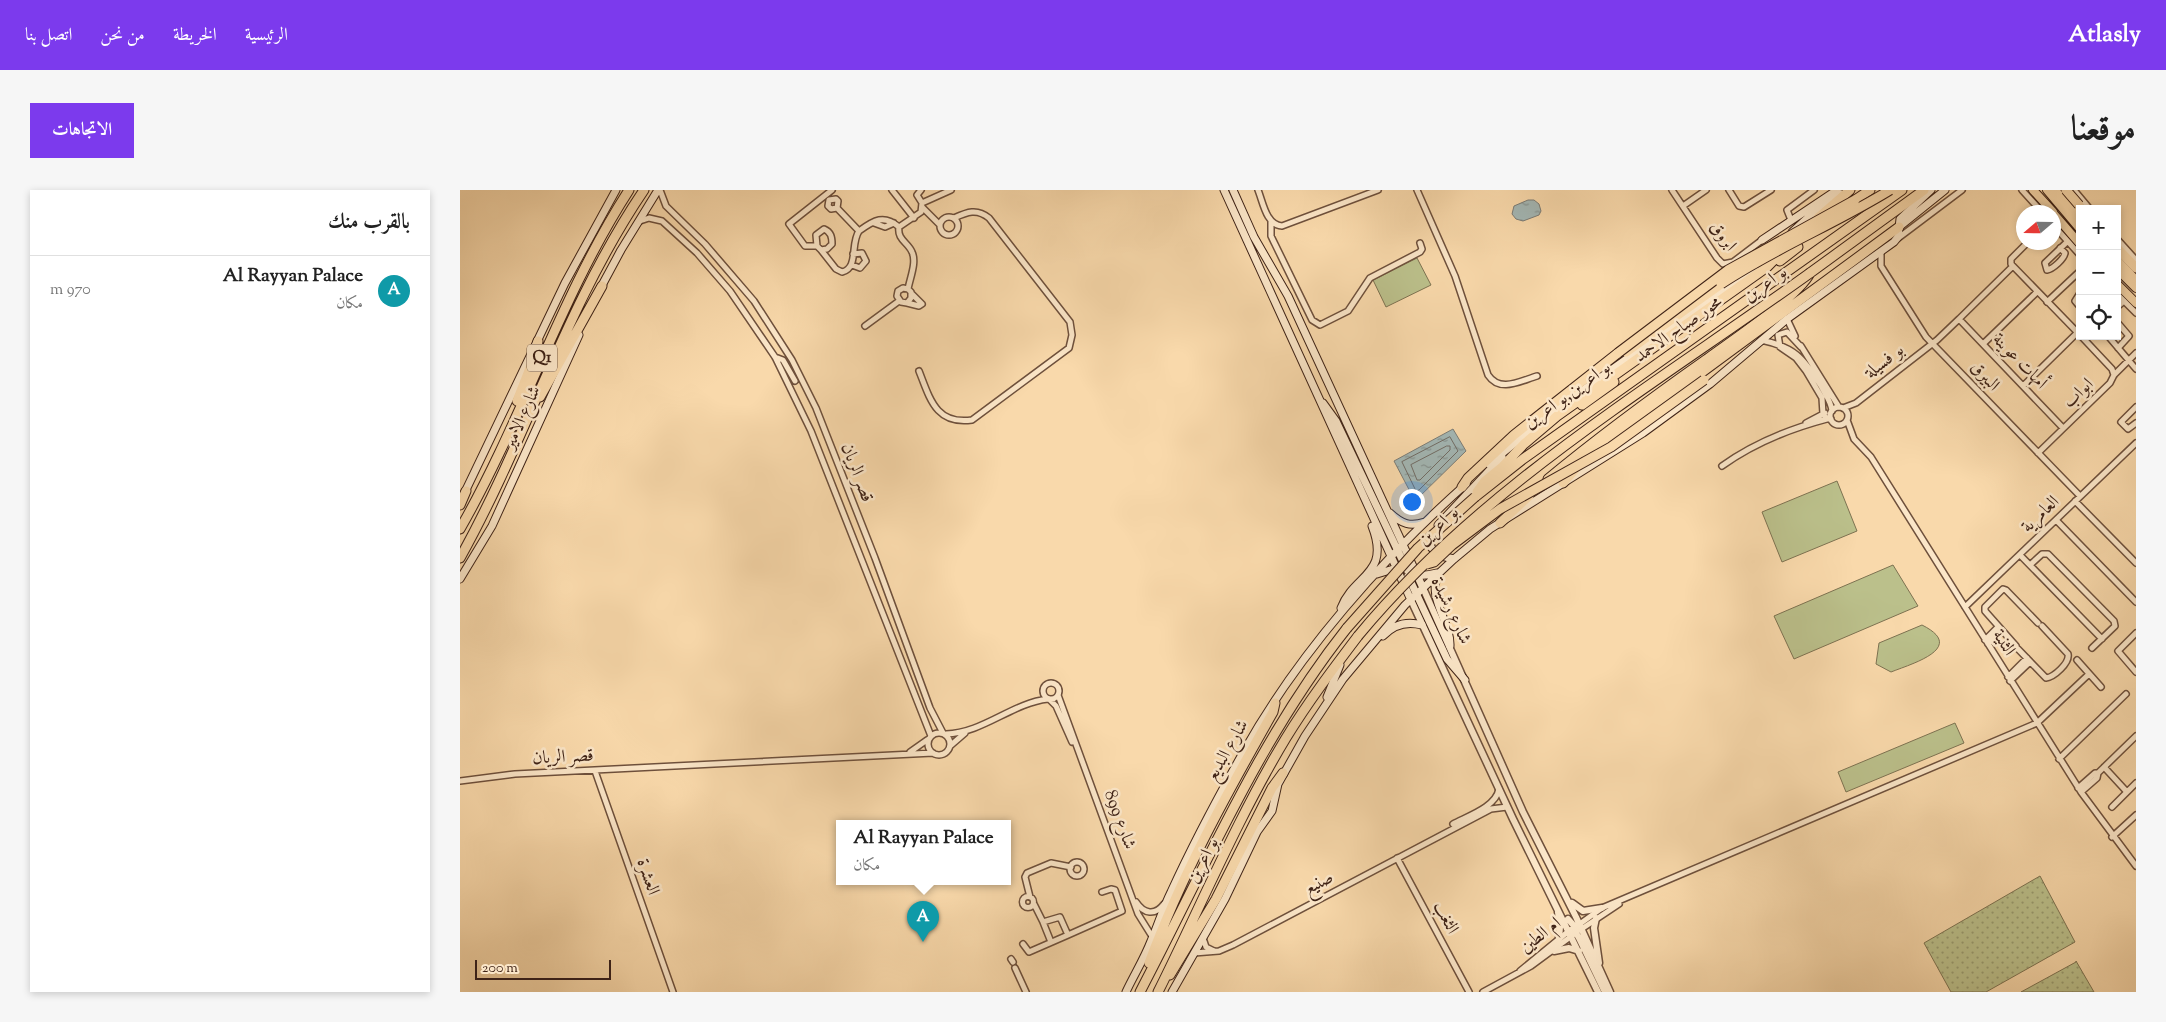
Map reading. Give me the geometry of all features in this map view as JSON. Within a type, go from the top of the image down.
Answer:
[{"type":"highway","name":"شارع الامير","points":[[460,529],[506,438],[573,291],[596,246],[629,190]]},
{"type":"highway","name":"شارع الامير","points":[[460,558],[505,471],[532,404],[579,302],[619,229],[644,190]]},
{"type":"highway","points":[[1503,466],[1524,444],[1557,416],[1766,267],[1849,190]]},
{"type":"highway","points":[[1462,487],[1468,478],[1514,435],[1728,270],[1870,190]]},
{"type":"highway","points":[[1591,375],[1744,269],[1890,190]]},
{"type":"highway","name":"محور صباح الاحمد","points":[[1475,497],[1523,459],[1902,190]]},
{"type":"highway","name":"بو اعرين","points":[[1160,988],[1220,865],[1285,740],[1315,693],[1358,636],[1424,563],[1489,504],[1576,438],[1888,218],[1924,190]]},
{"type":"highway","points":[[2065,192],[2081,205]]},
{"type":"highway","name":"بو اعرين","points":[[1798,247],[1855,200]]},
{"type":"highway","points":[[1563,483],[1590,455],[1899,227]]},
{"type":"highway","name":"بو اعرين,بو اعرين","points":[[1503,466],[1541,435],[1747,287],[1798,247]]},
{"type":"highway","points":[[2119,250],[2136,268]]},
{"type":"highway","points":[[1500,523],[1616,424],[1746,330],[1801,287],[1810,273]]},
{"type":"highway","points":[[532,404],[547,388],[602,286]]},
{"type":"highway","points":[[1424,563],[1434,562],[1474,528],[1507,505],[1628,436],[1704,380],[1767,325]]},
{"type":"highway","points":[[506,438],[509,422],[536,353],[538,340]]},
{"type":"highway","name":"بو اعرين","points":[[1140,992],[1261,755],[1295,699],[1347,628],[1418,548],[1475,497],[1482,484],[1503,466]]},
{"type":"highway","points":[[460,503],[466,491]]},
{"type":"highway","points":[[1145,983],[1151,958],[1183,884],[1240,769],[1273,712],[1275,703]]},
{"type":"highway","points":[[1160,988],[1180,963],[1216,899],[1272,788],[1283,773]]},
{"type":"main road","name":"شارع الامير","points":[[466,491],[580,254],[616,190]]},
{"type":"main road","name":"شارع الامير","points":[[460,579],[492,526],[602,286],[637,223],[659,190]]},
{"type":"main road","name":"شارع رشيدة","points":[[1224,190],[1411,600]]},
{"type":"main road","name":"شارع رشيدة","points":[[1232,190],[1254,237],[1292,305],[1423,588]]},
{"type":"main road","points":[[1762,240],[1837,190]]},
{"type":"main road","name":"بو اعرين","points":[[1398,552],[1462,487],[1553,412],[1732,284],[1774,252],[1809,217],[1849,190]]},
{"type":"main road","points":[[1896,240],[1900,219],[1931,190]]},
{"type":"main road","points":[[1899,227],[1946,190]]},
{"type":"main road","points":[[2033,190],[2046,205]]},
{"type":"main road","points":[[2047,190],[2076,224]]},
{"type":"main road","points":[[2065,192],[2076,212]]},
{"type":"main road","points":[[2061,222],[2076,239]]},
{"type":"main road","points":[[1762,240],[1773,241],[1774,252]]},
{"type":"main road","name":"بو اعرين","points":[[1283,773],[1326,703],[1370,643],[1454,559],[1500,523],[1643,433],[1686,402],[1787,319],[1896,240]]},
{"type":"main road","points":[[2121,264],[2136,280]]},
{"type":"main road","points":[[2121,273],[2136,288]]},
{"type":"main road","points":[[2121,288],[2136,303]]},
{"type":"main road","points":[[1319,398],[1327,406],[1336,421],[1447,659],[1465,680]]},
{"type":"main road","points":[[1340,442],[1378,544],[1374,565],[1345,600],[1340,613]]},
{"type":"main road","points":[[1454,559],[1442,558],[1434,552],[1430,542],[1432,531],[1498,463],[1506,450]]},
{"type":"main road","points":[[1388,512],[1406,524],[1416,525],[1428,521]]},
{"type":"main road","points":[[1326,703],[1331,684],[1344,658],[1403,584],[1407,571],[1404,545]]},
{"type":"main road","name":"شارع البديع","points":[[1126,992],[1152,938],[1168,897],[1240,758],[1294,674],[1340,613],[1374,575],[1398,552]]},
{"type":"main road","points":[[1374,575],[1396,567],[1403,568],[1417,575],[1440,572]]},
{"type":"main road","points":[[1440,572],[1435,588],[1450,636],[1450,646]]},
{"type":"main road","points":[[1370,643],[1378,641],[1389,630],[1400,624],[1422,625]]},
{"type":"main road","points":[[1172,992],[1225,899],[1257,832],[1272,810],[1276,789],[1283,773]]},
{"type":"street","name":"قصر الريان","points":[[659,190],[666,206],[705,244],[754,300],[801,377],[816,408],[872,550],[930,708],[944,734]]},
{"type":"street","points":[[832,190],[789,224],[805,246],[819,248],[836,269],[842,272],[848,271],[852,265],[859,231],[874,223],[888,219],[894,223],[899,228],[901,239],[913,254],[914,261],[908,288],[920,302],[921,306],[899,301]]},
{"type":"street","points":[[892,190],[914,218]]},
{"type":"street","points":[[921,190],[917,195],[922,205],[940,224],[944,233],[952,234],[958,227],[954,218]]},
{"type":"street","points":[[899,228],[914,218],[922,205],[951,190]]},
{"type":"street","points":[[1258,190],[1271,221],[1271,236],[1312,320],[1320,325],[1348,311],[1367,281],[1421,251],[1420,242]]},
{"type":"street","points":[[1271,221],[1282,226],[1378,190]]},
{"type":"street","points":[[1417,190],[1458,282],[1488,376],[1494,382],[1506,386],[1537,376]]},
{"type":"street","name":"ابروق","points":[[1672,190],[1717,258],[1723,264],[1733,262],[1762,240]]},
{"type":"street","points":[[1683,206],[1706,190]]},
{"type":"street","points":[[1729,190],[1739,206],[1744,207],[1771,190]]},
{"type":"street","points":[[1791,220],[1787,210],[1814,190]]},
{"type":"street","name":"بو اعرين","points":[[1896,240],[1962,190]]},
{"type":"street","points":[[2022,190],[2036,205]]},
{"type":"street","points":[[837,208],[859,231]]},
{"type":"street","points":[[919,371],[929,398],[944,417],[957,422],[972,420],[1069,348],[1072,335],[1070,322],[989,218],[975,211],[967,212],[954,218],[946,217],[940,224]]},
{"type":"street","name":"قصر الريان","points":[[637,223],[643,218],[662,221],[697,253],[735,298],[792,383],[930,737]]},
{"type":"street","points":[[2061,235],[2076,251]]},
{"type":"street","points":[[2061,247],[2067,242]]},
{"type":"street","points":[[2121,243],[2136,260]]},
{"type":"street","points":[[697,253],[700,245],[705,244]]},
{"type":"street","name":"بو فسيلة","points":[[1847,417],[1856,403],[1957,321],[2013,266],[2011,258],[2020,250]]},
{"type":"street","points":[[1867,262],[1874,262],[1881,266],[1881,252]]},
{"type":"street","points":[[852,265],[860,268],[866,261],[862,253],[853,254]]},
{"type":"street","name":"البيرق","points":[[1881,266],[1916,323],[1932,343],[2038,452],[2136,563]]},
{"type":"street","points":[[2013,266],[2076,332]]},
{"type":"street","points":[[2047,302],[2076,275]]},
{"type":"street","points":[[899,301],[898,291],[908,288]]},
{"type":"street","points":[[1983,344],[2037,292]]},
{"type":"street","points":[[906,303],[912,298],[912,294]]},
{"type":"street","points":[[2121,298],[2136,313]]},
{"type":"street","points":[[865,326],[899,301]]},
{"type":"street","points":[[1787,319],[1801,347]]},
{"type":"street","name":"أمهات عوينة","points":[[1957,321],[1983,344],[2063,428]]},
{"type":"street","points":[[2118,348],[2129,334],[2121,326]]},
{"type":"street","points":[[1784,331],[1791,335],[1801,347],[1847,417],[1840,425],[1835,424],[1823,414],[1822,398],[1806,371],[1796,358],[1778,344],[1778,335],[1784,331]]},
{"type":"street","points":[[2023,386],[2076,338]]},
{"type":"street","points":[[1760,340],[1778,344],[1792,350],[1806,362],[1828,398],[1832,411],[1829,419]]},
{"type":"street","points":[[2084,340],[2112,369],[2114,375]]},
{"type":"street","points":[[2111,340],[2136,369]]},
{"type":"street","name":"ابواب","points":[[2038,452],[2110,383],[2114,375],[2136,354]]},
{"type":"street","points":[[792,383],[801,377]]},
{"type":"street","name":"بو فسيلة","points":[[1841,408],[1856,403]]},
{"type":"street","points":[[2136,407],[2121,422],[2128,429],[2136,423]]},
{"type":"street","points":[[1802,426],[1823,414],[1841,408]]},
{"type":"street","name":"الثنية","points":[[1847,417],[1851,433]]},
{"type":"street","points":[[1722,466],[1759,443],[1802,426],[1829,419]]},
{"type":"street","name":"الثنية","points":[[1840,425],[1851,433],[1871,458],[2079,790],[2112,837],[2136,866]]},
{"type":"street","name":"العامرية","points":[[1965,608],[2136,443]]},
{"type":"street","points":[[2056,520],[2136,602]]},
{"type":"street","points":[[2030,565],[2042,554],[2048,554],[2114,621],[2115,626],[2092,648]]},
{"type":"street","points":[[2020,555],[2102,639]]},
{"type":"street","name":"شارع رشيدة","points":[[1423,588],[1522,812],[1566,896],[1580,952],[1598,992]]},
{"type":"street","points":[[2005,589],[2068,654],[2069,660],[2048,678],[2043,676],[2000,628],[1984,609],[2005,589]]},
{"type":"street","name":"شارع رشيدة","points":[[1411,600],[1513,819],[1540,870],[1601,972],[1610,992]]},
{"type":"street","points":[[1986,642],[2000,628]]},
{"type":"street","points":[[2136,633],[2118,652],[2136,672]]},
{"type":"street","points":[[2009,679],[2028,660]]},
{"type":"street","points":[[2077,660],[2101,687]]},
{"type":"street","points":[[1566,896],[1581,910],[1592,911],[1625,899],[2037,723],[2089,674]]},
{"type":"street","points":[[930,737],[928,744],[932,753],[944,754],[950,746],[969,730],[1032,701],[1043,691],[1046,684],[1054,684],[1059,689],[1058,695],[1049,699],[1032,701]]},
{"type":"street","points":[[1043,691],[1049,699]]},
{"type":"street","points":[[2059,759],[2126,694]]},
{"type":"street","name":"شارع 899","points":[[1058,695],[1130,893],[1142,922],[1152,938]]},
{"type":"street","name":"شارع 899","points":[[1049,699],[1056,706],[1080,758]]},
{"type":"street","points":[[944,734],[969,730]]},
{"type":"street","points":[[907,753],[921,746],[938,732],[944,734],[950,740],[950,746]]},
{"type":"street","points":[[2079,790],[2098,778],[2098,773],[2136,736]]},
{"type":"street","name":"قصر الريان","points":[[460,781],[515,774],[932,753]]},
{"type":"street","points":[[2104,767],[2127,792]]},
{"type":"street","name":"العشرة","points":[[596,771],[673,992]]},
{"type":"street","points":[[2112,807],[2136,783]]},
{"type":"street","name":"صنيع","points":[[1193,953],[1214,952],[1252,935],[1397,858],[1492,803],[1498,797],[1499,790]]},
{"type":"street","name":"صنيع","points":[[1434,837],[1494,807],[1507,807]]},
{"type":"street","points":[[2112,837],[2136,814]]},
{"type":"street","points":[[1513,819],[1526,836],[1576,930],[1605,992]]},
{"type":"street","name":"الثغب","points":[[1397,858],[1469,992]]},
{"type":"street","points":[[1051,942],[1030,897],[1025,876],[1027,873],[1053,863],[1071,867]]},
{"type":"street","points":[[1540,870],[1559,918],[1559,939]]},
{"type":"street","points":[[1023,944],[1028,952],[1122,911],[1115,890],[1111,889],[1102,892]]},
{"type":"street","name":"شارع 899","points":[[1130,893],[1142,910],[1149,913],[1158,911],[1168,897]]},
{"type":"street","points":[[1030,897],[1024,899],[1024,905],[1030,908],[1034,904]]},
{"type":"street","points":[[1576,930],[1625,899]]},
{"type":"street","points":[[1576,930],[1602,908]]},
{"type":"street","points":[[1043,922],[1060,917],[1068,935]]},
{"type":"street","points":[[1596,918],[1595,938],[1601,972]]},
{"type":"street","name":"ام الطين","points":[[1520,971],[1559,939],[1576,930]]},
{"type":"street","name":"ام الطين","points":[[1483,992],[1554,951],[1576,930]]},
{"type":"street","points":[[1203,936],[1206,946],[1214,952]]},
{"type":"street","points":[[1554,951],[1569,948],[1580,952]]},
{"type":"street","points":[[1013,963],[1026,992]]},
{"type":"green space","points":[[1417,258],[1431,285],[1386,307],[1373,280]]},
{"type":"green space","points":[[1837,481],[1857,531],[1782,562],[1762,512]]},
{"type":"green space","points":[[1893,565],[1918,606],[1794,659],[1774,616]]},
{"type":"green space","points":[[1922,625],[1935,633],[1939,641],[1938,648],[1931,654],[1911,665],[1891,672],[1876,664],[1879,643]]},
{"type":"green space","points":[[1955,723],[1964,743],[1846,792],[1838,772]]},
{"type":"green space","points":[[2040,876],[2075,942],[1986,992],[1951,992],[1924,943]]},
{"type":"green space","points":[[2076,962],[2094,992],[2021,992]]},
{"type":"water","points":[[1528,200],[1534,200],[1539,204],[1541,211],[1539,215],[1523,221],[1516,219],[1512,214],[1514,206]]},
{"type":"water","points":[[1453,429],[1466,451],[1415,501],[1394,461]]},
{"type":"place","name":"Al Rayyan Palace","points":[[923,942]]}]
